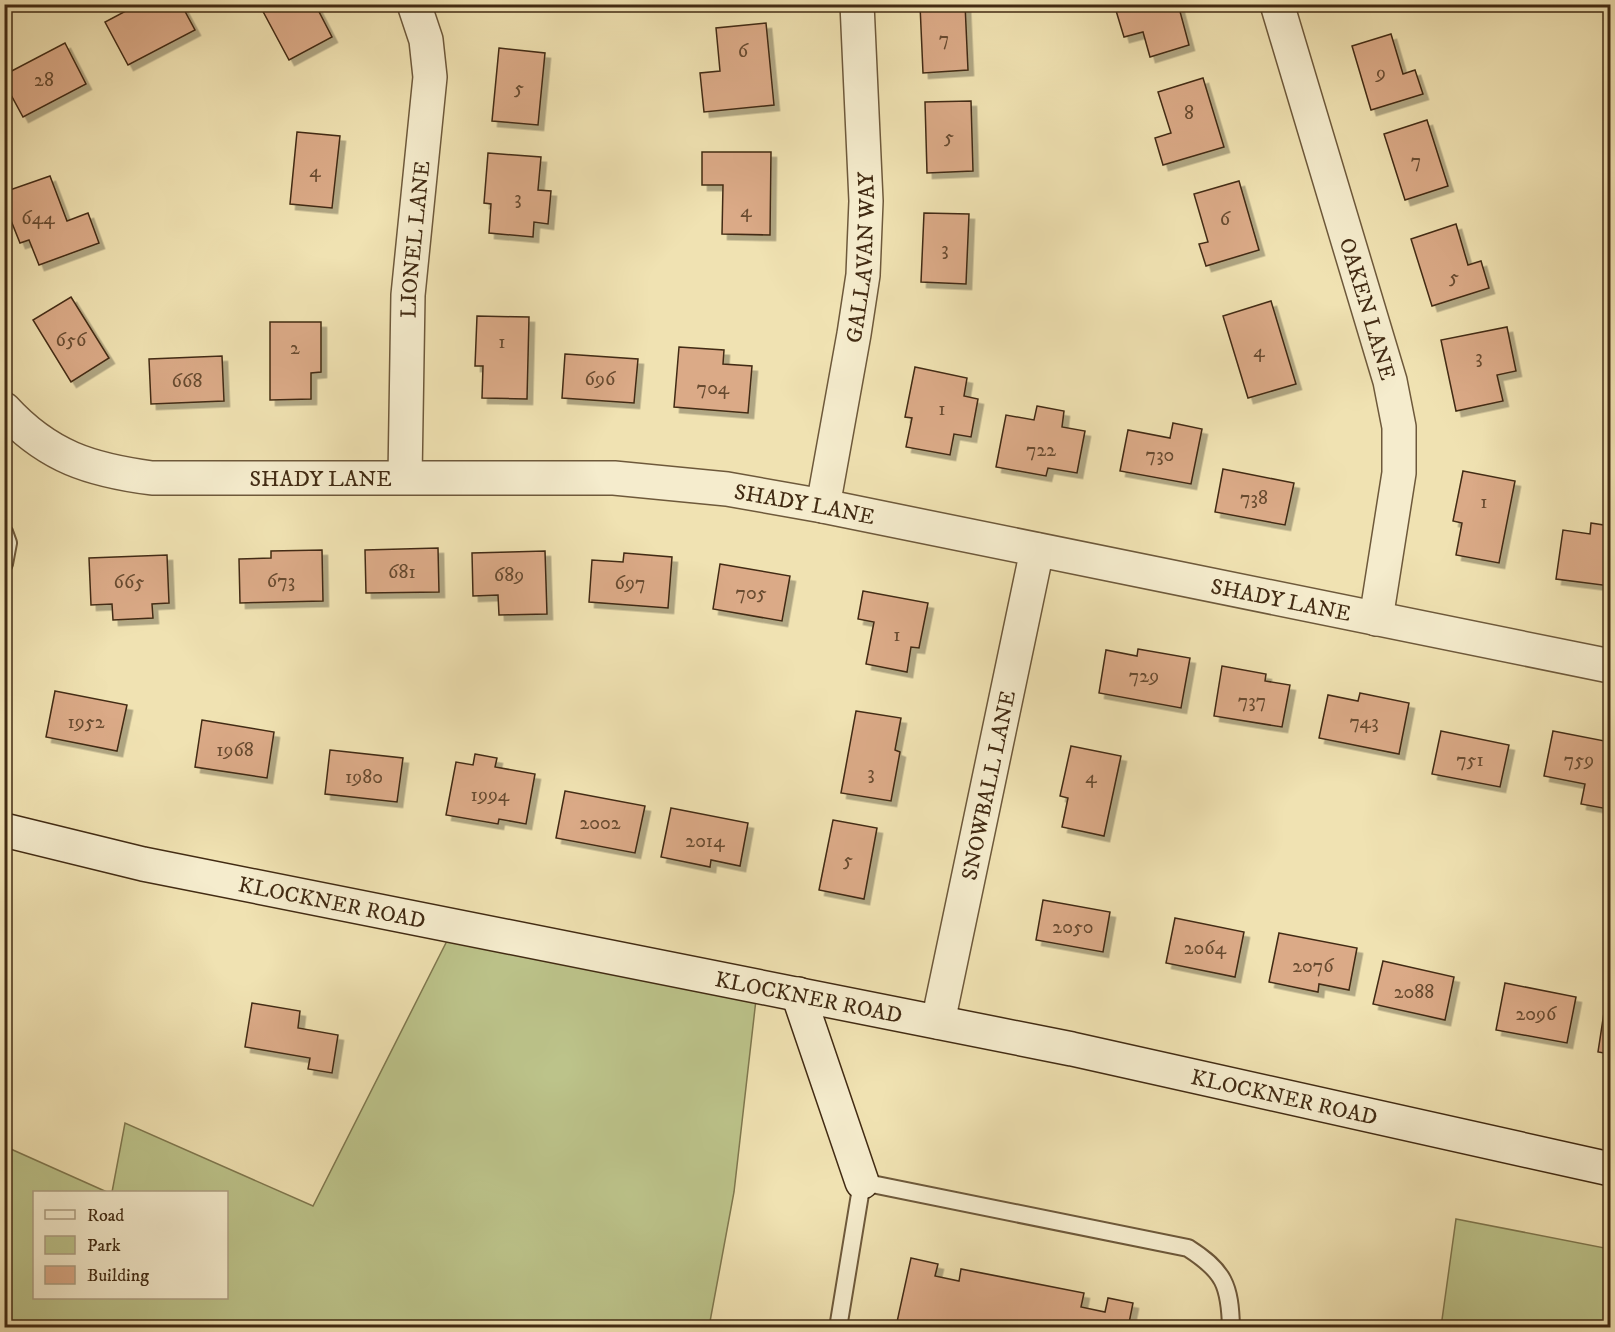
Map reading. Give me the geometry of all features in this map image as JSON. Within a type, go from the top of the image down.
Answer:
[{"type":"street","name":"LIONEL LANE","points":[[405,477],[408,295],[430,76],[426,40],[414,4]]},
{"type":"street","name":"GALLAVAN WAY","points":[[823,506],[863,275],[866,201],[857,4]]},
{"type":"street","name":"OAKEN LANE","points":[[1277,4],[1390,381],[1398,427],[1399,473],[1376,619]]},
{"type":"street","name":"SHADY LANE","points":[[4,410],[18,424],[49,447],[78,462],[113,473],[152,478],[614,478],[726,489],[823,506],[1611,666]]},
{"type":"street","name":"SNOWBALL LANE","points":[[938,1022],[1037,550]]},
{"type":"street","name":"KLOCKNER ROAD","points":[[4,830],[143,864],[1072,1049],[1611,1169]]},
{"type":"street","points":[[798,994],[862,1182]]},
{"type":"lane","points":[[4,532],[8,543],[4,564]]},
{"type":"lane","points":[[838,1328],[862,1182],[1188,1248],[1210,1262],[1223,1280],[1231,1301],[1231,1328]]},
{"type":"green space","points":[[457,921],[758,982],[734,1192],[709,1327],[5,1327],[4,1146],[105,1191],[33,1191],[33,1299],[228,1299],[228,1191],[112,1191],[125,1123],[313,1206]]},
{"type":"green space","points":[[1456,1219],[1610,1249],[1610,1327],[1441,1327]]},
{"type":"building","points":[[139,4],[181,4],[195,30],[128,65],[105,22]]},
{"type":"building","points":[[259,4],[315,4],[332,37],[289,60]]},
{"type":"building","points":[[965,4],[968,70],[923,73],[920,5]]},
{"type":"building","points":[[1114,4],[1178,4],[1189,45],[1150,57],[1143,32],[1124,37]]},
{"type":"building","points":[[766,23],[774,105],[704,112],[700,73],[720,71],[716,28]]},
{"type":"building","points":[[1391,34],[1403,74],[1415,70],[1423,94],[1371,110],[1352,46]]},
{"type":"building","points":[[65,43],[86,84],[23,117],[4,82],[4,75]]},
{"type":"building","points":[[499,48],[545,53],[538,125],[492,121]]},
{"type":"building","points":[[1203,78],[1224,147],[1163,165],[1155,138],[1171,133],[1158,92]]},
{"type":"building","points":[[971,101],[973,171],[927,173],[925,102]]},
{"type":"building","points":[[1427,120],[1448,186],[1405,200],[1384,134]]},
{"type":"building","points":[[297,132],[340,136],[332,208],[290,204]]},
{"type":"building","points":[[702,152],[771,152],[770,235],[722,234],[723,185],[702,185]]},
{"type":"building","points":[[488,153],[541,157],[538,190],[551,191],[548,224],[534,222],[533,237],[489,233],[491,204],[484,203]]},
{"type":"building","points":[[50,176],[67,221],[88,213],[99,243],[39,265],[29,240],[20,243],[4,203],[4,192]]},
{"type":"building","points":[[1239,181],[1259,250],[1206,266],[1199,244],[1208,242],[1194,194]]},
{"type":"building","points":[[924,213],[969,214],[966,284],[921,282]]},
{"type":"building","points":[[1456,224],[1468,265],[1481,261],[1489,288],[1432,306],[1411,239]]},
{"type":"building","points":[[71,297],[109,358],[71,382],[33,320]]},
{"type":"building","points":[[1271,301],[1296,384],[1248,398],[1223,316]]},
{"type":"building","points":[[477,316],[529,317],[527,399],[482,398],[483,366],[475,366]]},
{"type":"building","points":[[270,322],[321,322],[321,372],[311,373],[311,399],[270,400]]},
{"type":"building","points":[[1507,327],[1516,371],[1497,375],[1503,401],[1456,411],[1441,340]]},
{"type":"building","points":[[679,347],[724,350],[723,364],[752,366],[748,413],[674,407]]},
{"type":"building","points":[[565,354],[638,359],[634,403],[562,398]]},
{"type":"building","points":[[222,356],[224,401],[151,404],[149,359]]},
{"type":"building","points":[[915,367],[967,378],[964,396],[978,399],[971,437],[954,434],[950,455],[906,447],[912,418],[905,417]]},
{"type":"building","points":[[1037,406],[1064,411],[1062,427],[1085,431],[1077,473],[1048,468],[1046,476],[996,467],[1006,415],[1034,420]]},
{"type":"building","points":[[1173,423],[1202,429],[1191,484],[1120,471],[1128,430],[1170,438]]},
{"type":"building","points":[[1223,469],[1294,483],[1285,525],[1215,512]]},
{"type":"building","points":[[1463,471],[1515,481],[1499,563],[1456,555],[1462,523],[1453,521]]},
{"type":"building","points":[[1591,523],[1610,526],[1610,586],[1556,579],[1563,530],[1590,534]]},
{"type":"building","points":[[438,548],[439,592],[366,593],[365,550]]},
{"type":"building","points":[[322,550],[323,601],[240,603],[239,559],[271,558],[271,551]]},
{"type":"building","points":[[545,551],[547,614],[499,615],[498,595],[473,596],[472,553]]},
{"type":"building","points":[[624,553],[672,557],[668,608],[589,602],[592,560],[623,562]]},
{"type":"building","points":[[167,555],[169,603],[152,604],[153,618],[113,620],[112,604],[91,605],[89,558]]},
{"type":"building","points":[[720,564],[790,576],[782,621],[713,609]]},
{"type":"building","points":[[863,591],[928,603],[919,648],[911,647],[907,672],[866,664],[874,622],[858,619]]},
{"type":"building","points":[[1138,649],[1190,658],[1181,708],[1099,693],[1106,650],[1137,656]]},
{"type":"building","points":[[1222,666],[1266,674],[1265,681],[1290,685],[1282,727],[1214,716]]},
{"type":"building","points":[[55,691],[127,705],[117,751],[46,737]]},
{"type":"building","points":[[1360,693],[1409,703],[1399,754],[1319,738],[1328,695],[1358,701]]},
{"type":"building","points":[[856,711],[901,718],[895,750],[900,752],[891,801],[841,793]]},
{"type":"building","points":[[202,720],[274,732],[267,778],[195,767]]},
{"type":"building","points":[[1441,731],[1509,745],[1500,787],[1432,774]]},
{"type":"building","points":[[1553,731],[1610,742],[1608,809],[1581,804],[1585,784],[1544,776]]},
{"type":"building","points":[[1071,746],[1121,756],[1104,836],[1062,827],[1068,798],[1060,796]]},
{"type":"building","points":[[330,750],[403,758],[397,802],[325,794]]},
{"type":"building","points":[[475,754],[497,758],[495,767],[535,774],[526,824],[499,819],[498,824],[446,815],[456,762],[473,765]]},
{"type":"building","points":[[565,791],[645,806],[635,853],[556,838]]},
{"type":"building","points":[[671,808],[748,823],[740,866],[711,860],[710,867],[661,857]]},
{"type":"building","points":[[833,820],[877,828],[864,899],[819,890]]},
{"type":"building","points":[[1043,900],[1110,912],[1103,952],[1036,940]]},
{"type":"building","points":[[1175,918],[1244,932],[1235,977],[1166,963]]},
{"type":"building","points":[[1279,933],[1357,948],[1349,990],[1319,984],[1318,992],[1269,982]]},
{"type":"building","points":[[1383,961],[1454,977],[1445,1020],[1373,1004]]},
{"type":"building","points":[[1505,983],[1576,997],[1567,1043],[1496,1030]]},
{"type":"building","points":[[252,1003],[300,1011],[298,1028],[338,1035],[332,1073],[308,1069],[310,1058],[245,1047]]},
{"type":"building","points":[[1605,1006],[1610,1007],[1610,1054],[1598,1052]]},
{"type":"building","points":[[911,1258],[938,1264],[935,1276],[959,1281],[961,1269],[1084,1293],[1081,1307],[1105,1312],[1108,1298],[1133,1303],[1128,1328],[925,1328],[897,1322]]}]
